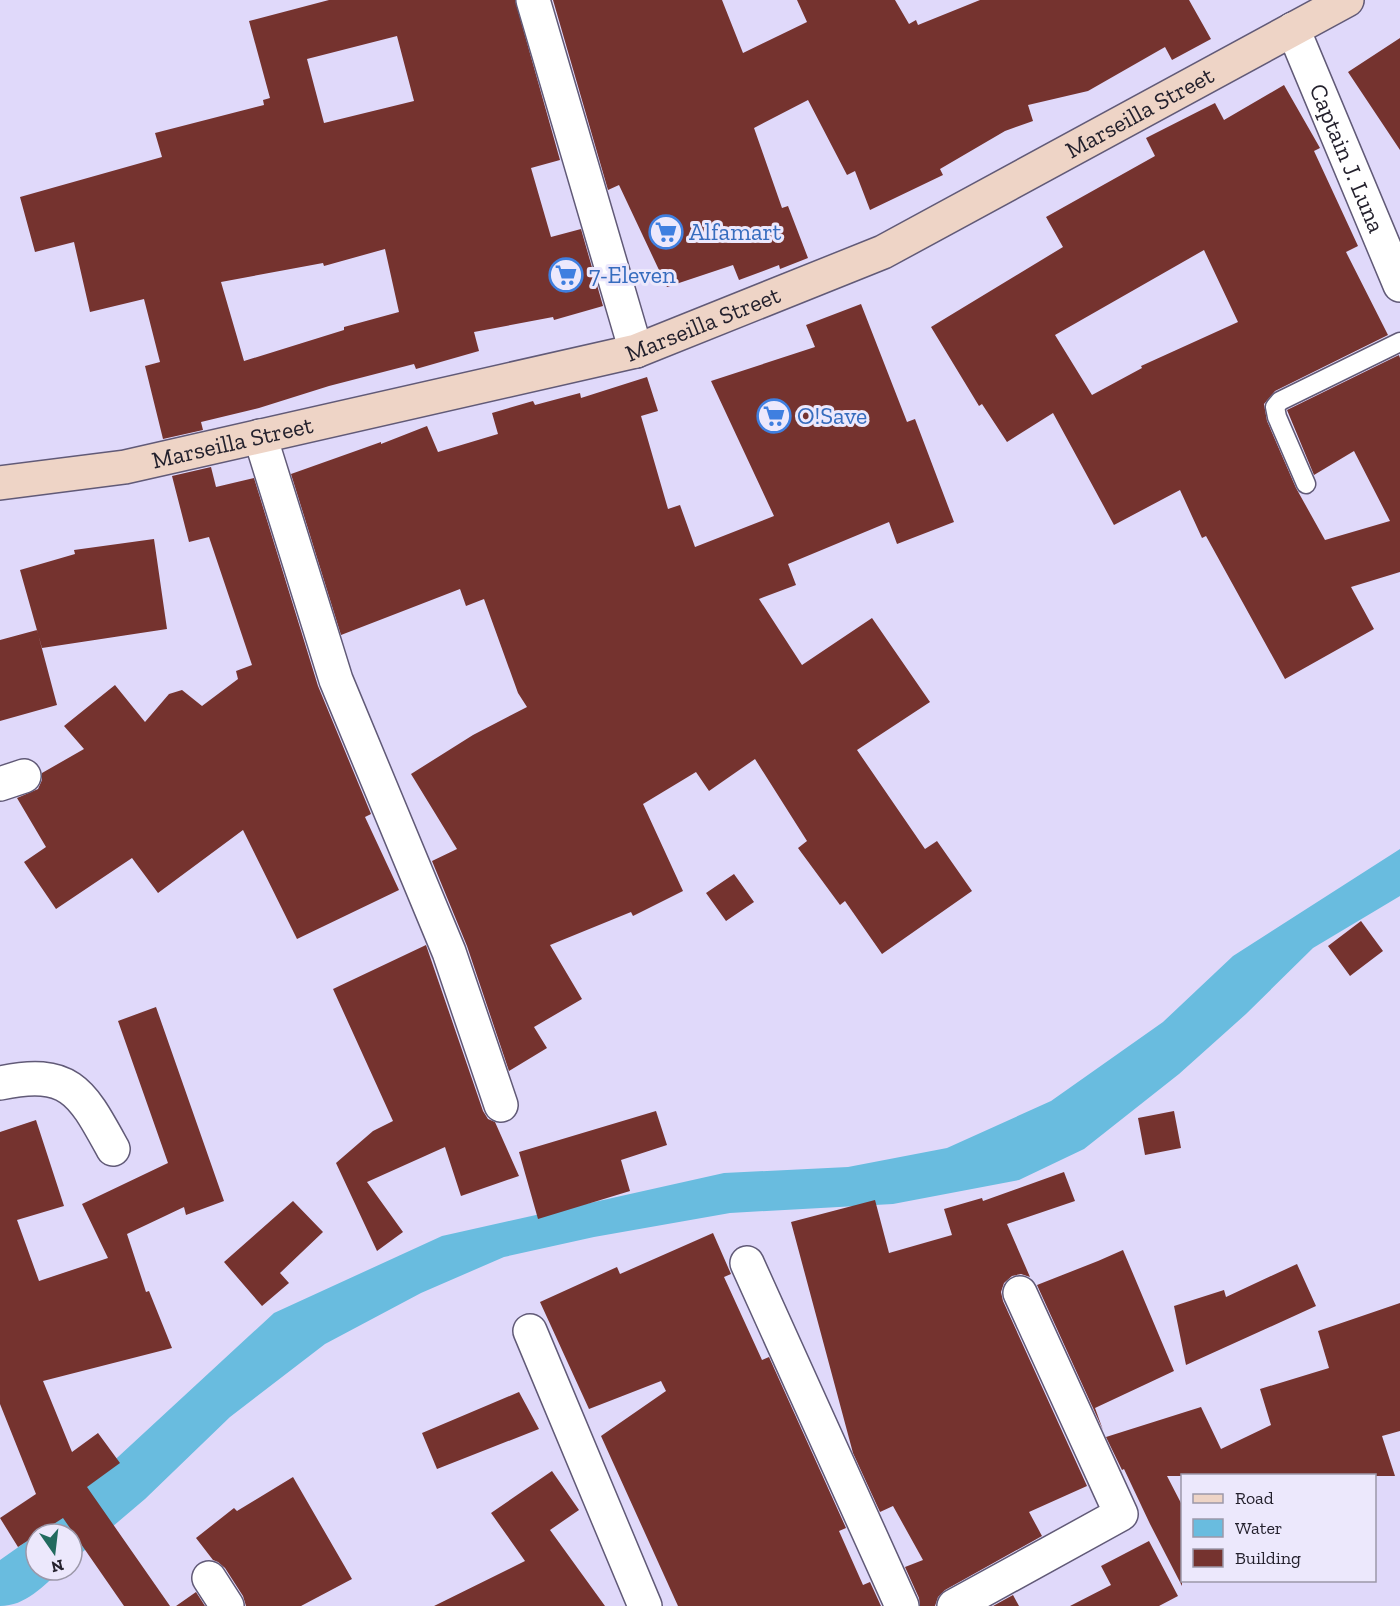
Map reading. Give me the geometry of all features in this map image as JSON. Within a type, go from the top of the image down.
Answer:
[{"type":"main road","name":"Marseilla Street","points":[[0,483],[125,467],[636,351],[883,252],[1347,0]]},
{"type":"street","points":[[533,0],[636,351]]},
{"type":"street","name":"Captain J. Luna","points":[[1293,29],[1400,285]]},
{"type":"street","points":[[260,436],[336,680],[449,952],[501,1105]]},
{"type":"street","points":[[0,1083],[49,1079],[71,1088],[91,1110],[113,1149]]},
{"type":"street","points":[[747,1263],[902,1606]]},
{"type":"street","points":[[954,1606],[1121,1514],[1020,1293]]},
{"type":"street","points":[[530,1331],[645,1606]]},
{"type":"street","points":[[209,1578],[227,1606]]},
{"type":"lane","points":[[1306,484],[1276,417],[1275,407],[1280,401],[1400,342]]},
{"type":"water","points":[[1400,849],[1400,896],[1313,948],[1246,1014],[1179,1074],[1084,1149],[1019,1180],[893,1204],[730,1213],[594,1237],[504,1257],[421,1293],[325,1344],[230,1417],[145,1499],[84,1551],[84,1522],[48,1522],[274,1313],[442,1236],[724,1173],[848,1167],[947,1148],[1051,1101],[1163,1022],[1233,956]]},
{"type":"water","points":[[24,1543],[24,1582],[48,1582],[26,1599],[0,1606],[0,1560]]},
{"type":"building","points":[[329,0],[515,0],[560,160],[531,168],[551,237],[581,229],[603,306],[554,320],[553,317],[474,332],[479,351],[416,369],[414,364],[329,386],[259,408],[201,422],[203,430],[163,439],[145,366],[160,362],[144,299],[90,312],[74,242],[35,252],[20,197],[162,157],[155,133],[264,105],[263,100],[270,98],[249,21]],"holes":[[[397,36],[414,101],[324,123],[307,59]],[[385,249],[399,312],[344,327],[344,330],[244,361],[221,282],[323,263],[324,266]]]},
{"type":"building","points":[[553,0],[722,0],[743,53],[807,22],[797,0],[895,0],[909,24],[916,20],[918,25],[980,0],[1189,0],[1211,39],[1172,60],[1165,47],[1088,91],[1028,105],[1033,121],[1005,131],[940,169],[943,175],[870,210],[855,171],[847,175],[808,100],[754,128],[782,208],[788,206],[808,258],[780,269],[779,265],[739,280],[733,265],[667,287],[619,185],[608,190]]},
{"type":"building","points":[[1400,38],[1400,150],[1348,72]]},
{"type":"building","points":[[1284,85],[1320,148],[1314,151],[1358,246],[1346,252],[1388,335],[1275,391],[1264,404],[1267,421],[1296,488],[1325,540],[1390,521],[1354,451],[1314,475],[1287,410],[1399,355],[1400,358],[1400,572],[1351,587],[1374,629],[1285,679],[1206,536],[1202,538],[1180,490],[1114,525],[1053,413],[1007,442],[982,404],[979,406],[931,327],[1063,247],[1046,217],[1155,156],[1146,138],[1215,103],[1224,120]],"holes":[[[1204,250],[1238,322],[1141,366],[1142,368],[1092,395],[1055,335]]]},
{"type":"building","points":[[861,304],[907,422],[915,419],[954,522],[897,544],[889,522],[788,564],[796,585],[759,599],[802,665],[872,618],[930,702],[857,750],[925,849],[937,841],[972,891],[882,954],[845,901],[840,905],[798,848],[807,841],[755,759],[709,791],[696,772],[643,804],[683,891],[633,916],[631,912],[550,945],[582,999],[534,1027],[547,1048],[509,1071],[467,946],[432,861],[457,849],[411,774],[473,735],[527,707],[518,693],[484,599],[466,606],[460,589],[341,635],[291,474],[427,426],[438,452],[498,434],[492,413],[533,401],[535,405],[580,393],[581,398],[647,377],[658,411],[641,416],[668,509],[680,505],[695,547],[774,516],[711,381],[815,347],[806,325]]},
{"type":"building","points":[[211,467],[216,487],[254,478],[318,686],[371,814],[365,817],[399,890],[297,939],[243,830],[158,893],[132,858],[56,909],[24,862],[46,847],[17,798],[38,789],[42,773],[84,749],[64,726],[115,685],[145,722],[169,694],[182,690],[202,706],[238,679],[236,671],[252,665],[209,537],[189,542],[172,476]]},
{"type":"building","points":[[154,539],[167,629],[42,648],[20,570],[75,554],[74,550]]},
{"type":"building","points":[[37,630],[57,705],[0,721],[0,640]]},
{"type":"building","points":[[734,874],[754,902],[726,921],[706,893]]},
{"type":"building","points":[[1361,921],[1383,951],[1350,976],[1328,946]]},
{"type":"building","points":[[426,945],[483,1111],[488,1119],[495,1122],[519,1176],[461,1196],[445,1147],[367,1182],[403,1232],[377,1251],[336,1163],[373,1131],[393,1121],[333,989]]},
{"type":"building","points":[[156,1007],[224,1201],[186,1215],[184,1207],[127,1234],[146,1292],[149,1291],[172,1348],[43,1381],[72,1452],[98,1433],[120,1463],[87,1487],[170,1606],[124,1606],[84,1548],[84,1522],[66,1522],[63,1518],[57,1522],[24,1522],[24,1543],[18,1547],[0,1518],[36,1494],[0,1404],[0,1132],[36,1120],[64,1206],[17,1220],[39,1281],[108,1258],[82,1204],[168,1163],[118,1021]]},
{"type":"building","points":[[656,1111],[667,1145],[621,1160],[630,1191],[538,1219],[519,1152]]},
{"type":"building","points":[[1174,1111],[1181,1148],[1145,1155],[1138,1118]]},
{"type":"building","points":[[1064,1172],[1075,1201],[1007,1224],[1030,1277],[1021,1274],[1012,1276],[1004,1283],[1001,1292],[1003,1301],[1087,1486],[1029,1512],[1042,1536],[945,1590],[938,1597],[935,1606],[920,1606],[919,1598],[905,1567],[923,1560],[893,1506],[880,1512],[853,1453],[791,1222],[875,1200],[889,1253],[952,1235],[944,1209],[982,1198],[983,1201]]},
{"type":"building","points":[[293,1201],[323,1232],[280,1273],[289,1283],[262,1306],[224,1262]]},
{"type":"building","points":[[713,1233],[731,1274],[724,1277],[762,1360],[769,1357],[846,1528],[839,1531],[863,1585],[870,1582],[881,1606],[678,1606],[601,1436],[666,1391],[661,1381],[589,1409],[540,1302],[617,1267],[620,1274]]},
{"type":"building","points":[[1123,1250],[1174,1371],[1095,1408],[1103,1430],[1037,1285]]},
{"type":"building","points":[[1297,1264],[1316,1306],[1186,1365],[1174,1306],[1224,1290],[1226,1297]]},
{"type":"building","points":[[1400,1303],[1400,1431],[1382,1436],[1395,1476],[1376,1476],[1376,1474],[1181,1474],[1181,1476],[1167,1476],[1181,1503],[1182,1586],[1106,1437],[1201,1407],[1221,1449],[1271,1425],[1260,1389],[1329,1368],[1318,1331]]},
{"type":"building","points":[[519,1392],[539,1429],[437,1469],[422,1433]]},
{"type":"building","points":[[552,1471],[579,1510],[550,1530],[605,1606],[434,1606],[525,1561],[491,1513]]},
{"type":"building","points":[[293,1477],[352,1579],[301,1606],[246,1606],[243,1596],[225,1568],[213,1560],[196,1538],[234,1508],[237,1511]]},
{"type":"building","points":[[1149,1541],[1178,1596],[1159,1606],[1070,1606],[1111,1585],[1101,1566]]},
{"type":"building","points":[[196,1592],[205,1606],[176,1606]]},
{"type":"building","points":[[1013,1595],[1019,1606],[993,1606]]},
{"type":"place","name":"Alfamart","points":[[666,232]]},
{"type":"place","name":"7-Eleven","points":[[566,275]]},
{"type":"place","name":"O!Save","points":[[774,416]]}]
